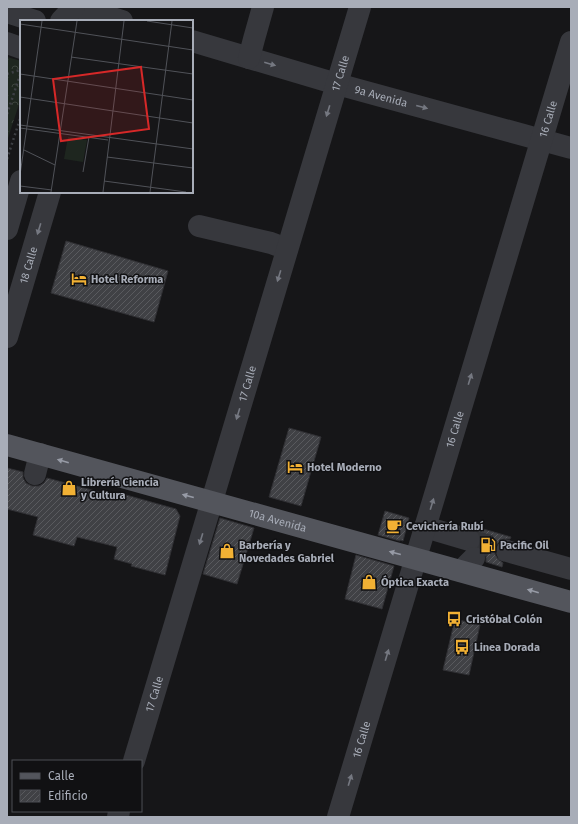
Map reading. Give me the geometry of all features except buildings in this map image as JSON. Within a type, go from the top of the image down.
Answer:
[{"type":"main road","name":"10a Avenida","points":[[7,445],[37,464],[212,502],[416,558],[468,556],[571,602]]},
{"type":"street","points":[[75,7],[118,20]]},
{"type":"street","points":[[63,20],[75,7]]},
{"type":"street","points":[[70,20],[75,7]]},
{"type":"street","points":[[249,58],[263,7]]},
{"type":"street","name":"17 Calle","points":[[134,760],[360,7]]},
{"type":"street","points":[[7,12],[32,20]]},
{"type":"street","name":"9a Avenida","points":[[193,41],[337,84],[571,148]]},
{"type":"street","name":"16 Calle","points":[[338,817],[571,42]]},
{"type":"street","points":[[7,43],[20,48]]},
{"type":"street","points":[[7,229],[20,184]]},
{"type":"street","name":"18 Calle","points":[[7,337],[50,193]]},
{"type":"street","points":[[199,226],[271,243],[287,249]]},
{"type":"street","points":[[425,527],[468,556]]},
{"type":"street","points":[[507,551],[571,569]]},
{"type":"path","points":[[7,74],[20,71]]},
{"type":"path","points":[[7,114],[19,82]]},
{"type":"path","points":[[7,159],[20,119]]},
{"type":"green space","points":[[7,57],[20,61],[20,101],[7,141]]},
{"type":"tunnel","points":[[469,540],[507,551]]},
{"type":"place","name":"Hotel Reforma","points":[[79,279]]},
{"type":"place","name":"Hotel Moderno","points":[[295,467]]},
{"type":"place","name":"Librería Ciencia y Cultura","points":[[69,488]]},
{"type":"place","name":"Cevichería Rubí","points":[[394,526]]},
{"type":"place","name":"Pacific Oil","points":[[488,545]]},
{"type":"place","name":"Barbería y Novedades Gabriel","points":[[227,551]]},
{"type":"place","name":"Óptica Exacta","points":[[369,582]]},
{"type":"place","name":"Cristóbal Colón","points":[[454,619]]},
{"type":"place","name":"Linea Dorada","points":[[462,647]]}]
